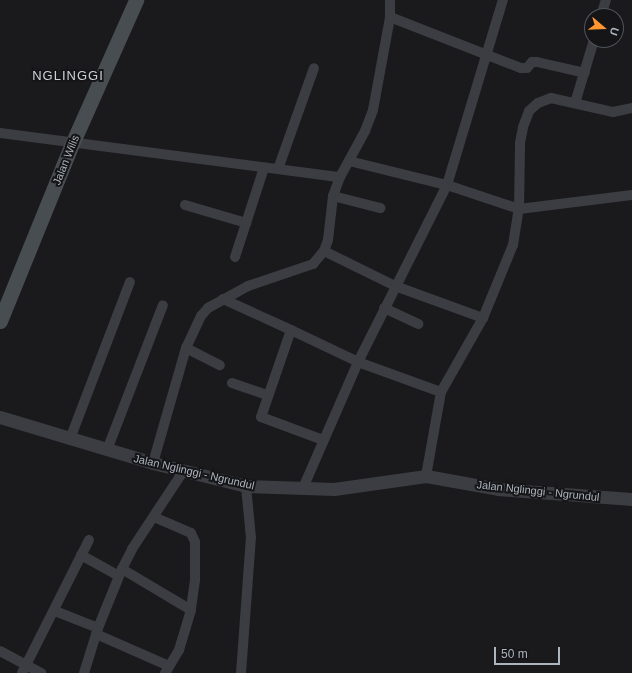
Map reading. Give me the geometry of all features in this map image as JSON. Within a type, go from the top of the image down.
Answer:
[{"type":"main road","name":"Jalan Wilis","points":[[0,321],[72,144],[136,0]]},
{"type":"street","points":[[153,463],[186,348],[201,316],[223,299],[248,286],[313,264],[324,251],[328,240],[333,196],[340,177],[365,131],[373,110],[390,17],[390,0]]},
{"type":"street","points":[[303,488],[358,362],[447,185],[485,55],[504,0]]},
{"type":"street","points":[[390,17],[521,68],[527,68],[532,62],[537,62],[585,73]]},
{"type":"street","points":[[575,103],[592,48]]},
{"type":"street","points":[[278,170],[314,68]]},
{"type":"street","points":[[426,476],[441,392],[483,318],[512,245],[519,209],[520,143],[523,127],[530,111],[538,103],[551,98],[613,112],[632,108]]},
{"type":"street","points":[[0,133],[72,144],[340,177]]},
{"type":"street","points":[[349,161],[447,185],[519,209],[632,195]]},
{"type":"street","points":[[235,257],[264,168]]},
{"type":"street","points":[[333,196],[380,208]]},
{"type":"street","points":[[185,205],[246,223]]},
{"type":"street","points":[[324,251],[395,286],[483,318]]},
{"type":"street","points":[[70,439],[130,282]]},
{"type":"street","points":[[223,299],[358,362],[441,392]]},
{"type":"street","points":[[107,450],[163,305]]},
{"type":"street","points":[[384,308],[420,324]]},
{"type":"street","points":[[291,330],[261,414],[264,420],[323,440]]},
{"type":"street","points":[[186,348],[220,365]]},
{"type":"street","points":[[232,383],[267,395]]},
{"type":"street","name":"Jalan Nglinggi - Ngrundul","points":[[0,417],[153,463],[246,486],[334,489],[426,476],[498,489],[632,500]]},
{"type":"street","points":[[84,673],[97,631],[121,572],[184,470]]},
{"type":"street","points":[[241,673],[251,538],[246,486]]},
{"type":"street","points":[[55,611],[97,631],[167,670],[179,650],[191,610],[195,580],[195,542],[191,533],[154,517]]},
{"type":"street","points":[[24,670],[55,611],[89,540]]},
{"type":"street","points":[[81,555],[121,572],[191,610]]},
{"type":"street","points":[[0,652],[24,670],[41,673]]},
{"type":"district","name":"NGLINGGI","points":[[68,76]]}]
